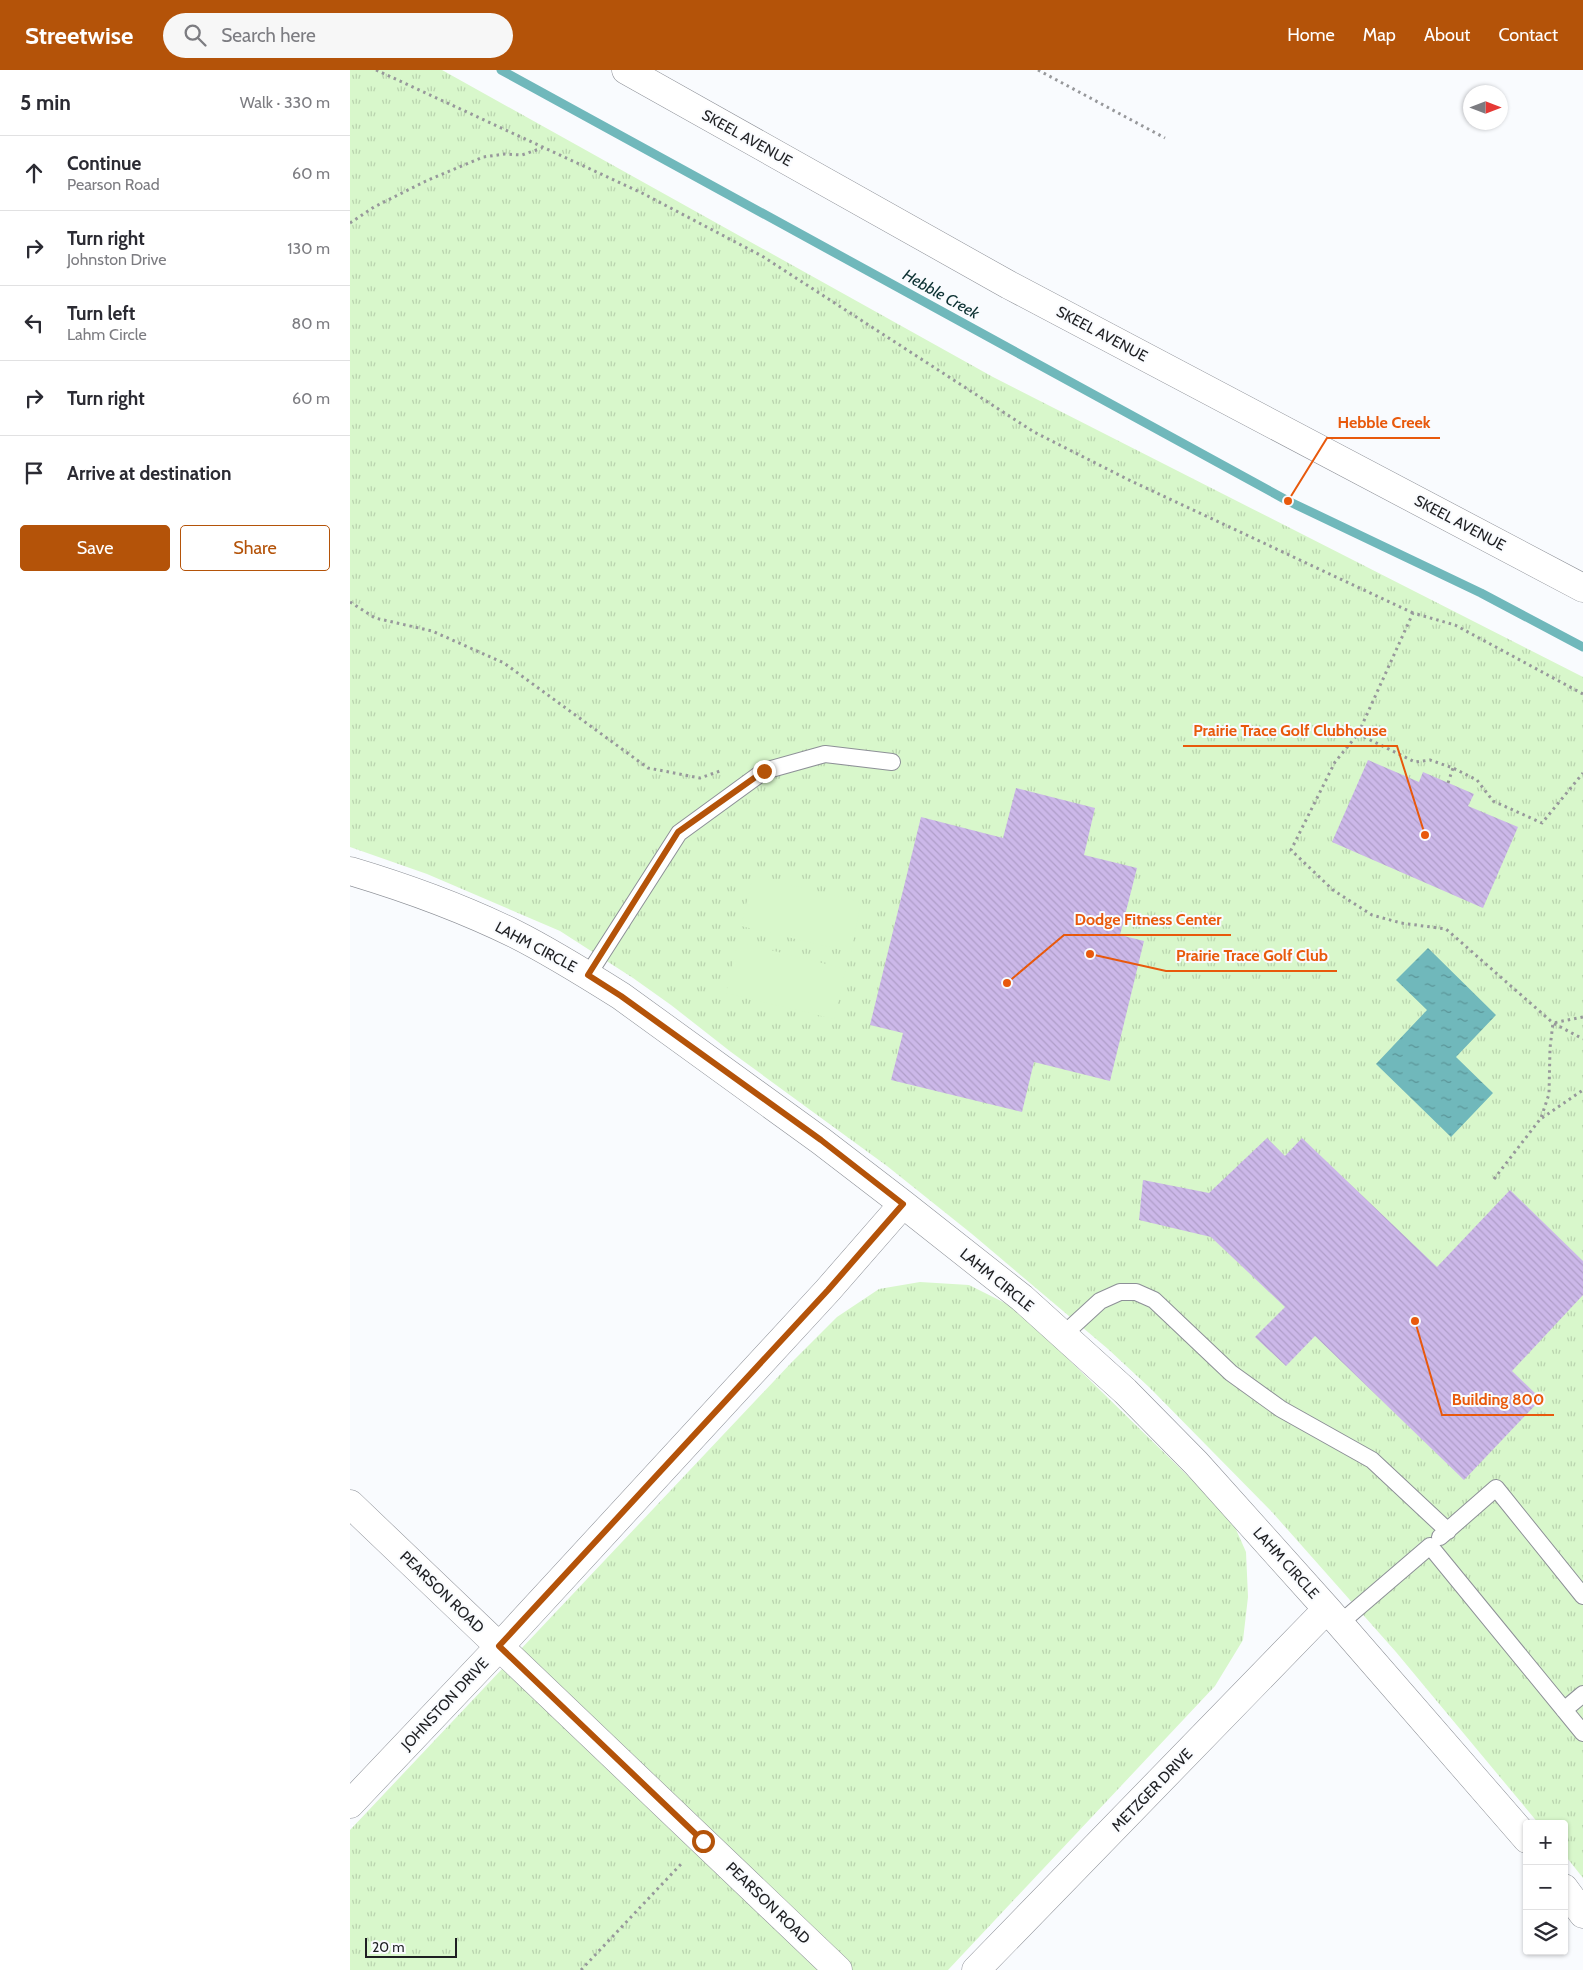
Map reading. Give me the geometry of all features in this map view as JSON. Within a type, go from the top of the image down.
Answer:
[{"type":"street","name":"SKEEL AVENUE","points":[[626,70],[1009,285],[1583,588]]},
{"type":"street","name":"LAHM CIRCLE","points":[[350,871],[401,886],[459,908],[515,934],[588,975],[621,996],[821,1140],[1022,1298],[1125,1391],[1196,1463],[1523,1834]]},
{"type":"street","name":"JOHNSTON DRIVE","points":[[350,1804],[499,1646],[828,1290],[903,1204]]},
{"type":"street","name":"PEARSON ROAD","points":[[350,1504],[838,1970]]},
{"type":"street","name":"METZGER DRIVE","points":[[976,1970],[1333,1617]]},
{"type":"street","points":[[1568,1893],[1583,1914]]},
{"type":"lane","points":[[588,975],[678,832],[764,771],[825,754],[892,762]]},
{"type":"lane","points":[[1063,1335],[1100,1301],[1120,1292],[1136,1292],[1154,1300],[1231,1373],[1281,1410],[1372,1460],[1448,1531]]},
{"type":"lane","points":[[1333,1617],[1430,1546],[1496,1488],[1583,1596]]},
{"type":"lane","points":[[1430,1546],[1583,1733]]},
{"type":"lane","points":[[1564,1710],[1583,1694]]},
{"type":"path","points":[[376,70],[642,193],[762,256],[1034,432],[1128,479],[1413,613],[1454,625],[1583,694]]},
{"type":"path","points":[[1038,70],[1165,138]]},
{"type":"path","points":[[350,223],[400,193],[483,157],[505,154],[522,155],[542,148]]},
{"type":"path","points":[[350,602],[375,618],[432,631],[504,663],[648,768],[700,778],[726,770]]},
{"type":"path","points":[[1413,613],[1358,734],[1335,762],[1291,850],[1333,890],[1372,915],[1401,923],[1446,929],[1553,1023],[1583,1038]]},
{"type":"path","points":[[1358,734],[1415,762],[1430,760],[1454,768],[1477,780],[1493,801],[1542,822],[1583,773]]},
{"type":"path","points":[[1448,783],[1454,768]]},
{"type":"path","points":[[1553,1023],[1583,1017]]},
{"type":"path","points":[[1541,1118],[1548,1094],[1553,1023]]},
{"type":"path","points":[[1494,1179],[1541,1118],[1583,1090]]},
{"type":"path","points":[[581,1970],[703,1841]]},
{"type":"green space","points":[[350,70],[442,70],[993,377],[1583,677],[1583,1878],[1568,1859],[1568,1820],[1536,1820],[1396,1652],[1272,1512],[1150,1388],[1108,1349],[972,1234],[887,1166],[731,1052],[671,1005],[560,931],[427,874],[350,847]]},
{"type":"green space","points":[[753,876],[861,902],[851,952],[741,926]]},
{"type":"green space","points":[[738,942],[846,969],[834,1019],[726,993]]},
{"type":"green space","points":[[920,1282],[969,1285],[1017,1309],[1231,1518],[1246,1552],[1248,1597],[1243,1640],[1215,1686],[948,1970],[350,1970],[350,1830],[791,1363],[837,1317],[879,1289]]},
{"type":"water","points":[[1428,948],[1496,1015],[1456,1057],[1493,1093],[1451,1137],[1376,1064],[1427,1010],[1396,980]]},
{"type":"building","points":[[1368,760],[1419,782],[1423,772],[1474,794],[1468,806],[1518,827],[1483,908],[1332,842]]},
{"type":"building","points":[[1016,788],[1095,808],[1084,855],[1137,868],[1120,935],[1144,941],[1110,1081],[1034,1062],[1022,1112],[891,1080],[903,1033],[870,1025],[921,817],[1003,838]]},
{"type":"building","points":[[1267,1138],[1285,1156],[1302,1138],[1437,1267],[1510,1190],[1583,1261],[1583,1295],[1512,1371],[1541,1399],[1464,1480],[1315,1336],[1286,1366],[1255,1337],[1285,1307],[1211,1237],[1139,1220],[1143,1180],[1209,1193]]},
{"type":"waterway","name":"Hebble Creek","points":[[501,70],[1288,501],[1481,593],[1583,647]]},
{"type":"place","name":"Hebble Creek","points":[[1288,501]]},
{"type":"place","name":"Prairie Trace Golf Clubhouse","points":[[1425,835]]},
{"type":"place","name":"Prairie Trace Golf Club","points":[[1090,954]]},
{"type":"place","name":"Dodge Fitness Center","points":[[1007,983]]},
{"type":"place","name":"Building 800","points":[[1415,1321]]},
{"type":"route","points":[[703,1841],[499,1646],[828,1290],[903,1204],[821,1140],[621,996],[588,975],[678,832],[764,771]]}]
